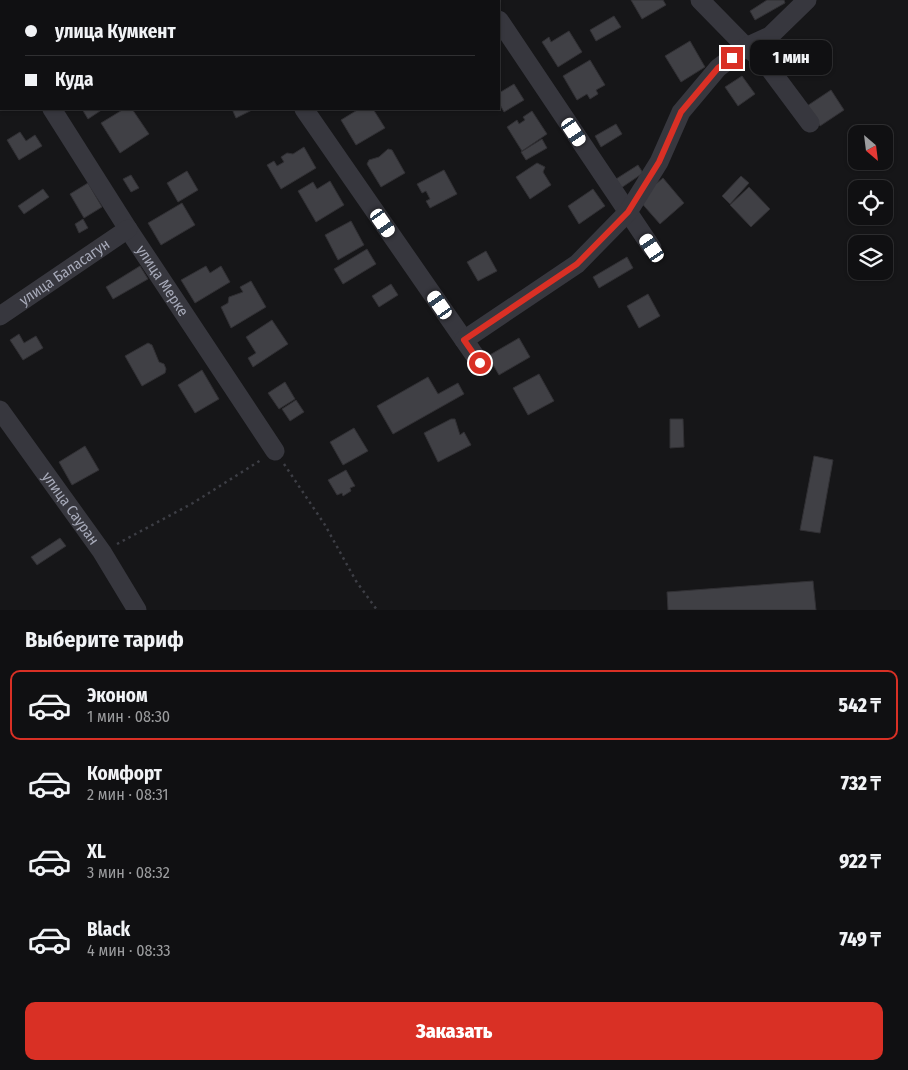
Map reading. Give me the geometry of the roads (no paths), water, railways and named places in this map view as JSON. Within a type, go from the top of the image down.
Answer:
[{"type":"street","points":[[700,0],[746,47],[763,60],[810,123]]},
{"type":"street","points":[[464,340],[577,264],[628,212],[659,162],[681,112],[718,68],[746,47],[770,36],[807,0]]},
{"type":"street","points":[[500,21],[652,248]]},
{"type":"street","name":"улица Мерке","points":[[53,110],[128,229],[275,450]]},
{"type":"street","points":[[305,110],[480,363]]},
{"type":"street","name":"улица Баласагун","points":[[0,316],[128,229]]},
{"type":"street","name":"улица Сауран","points":[[0,410],[102,552],[138,610]]}]
